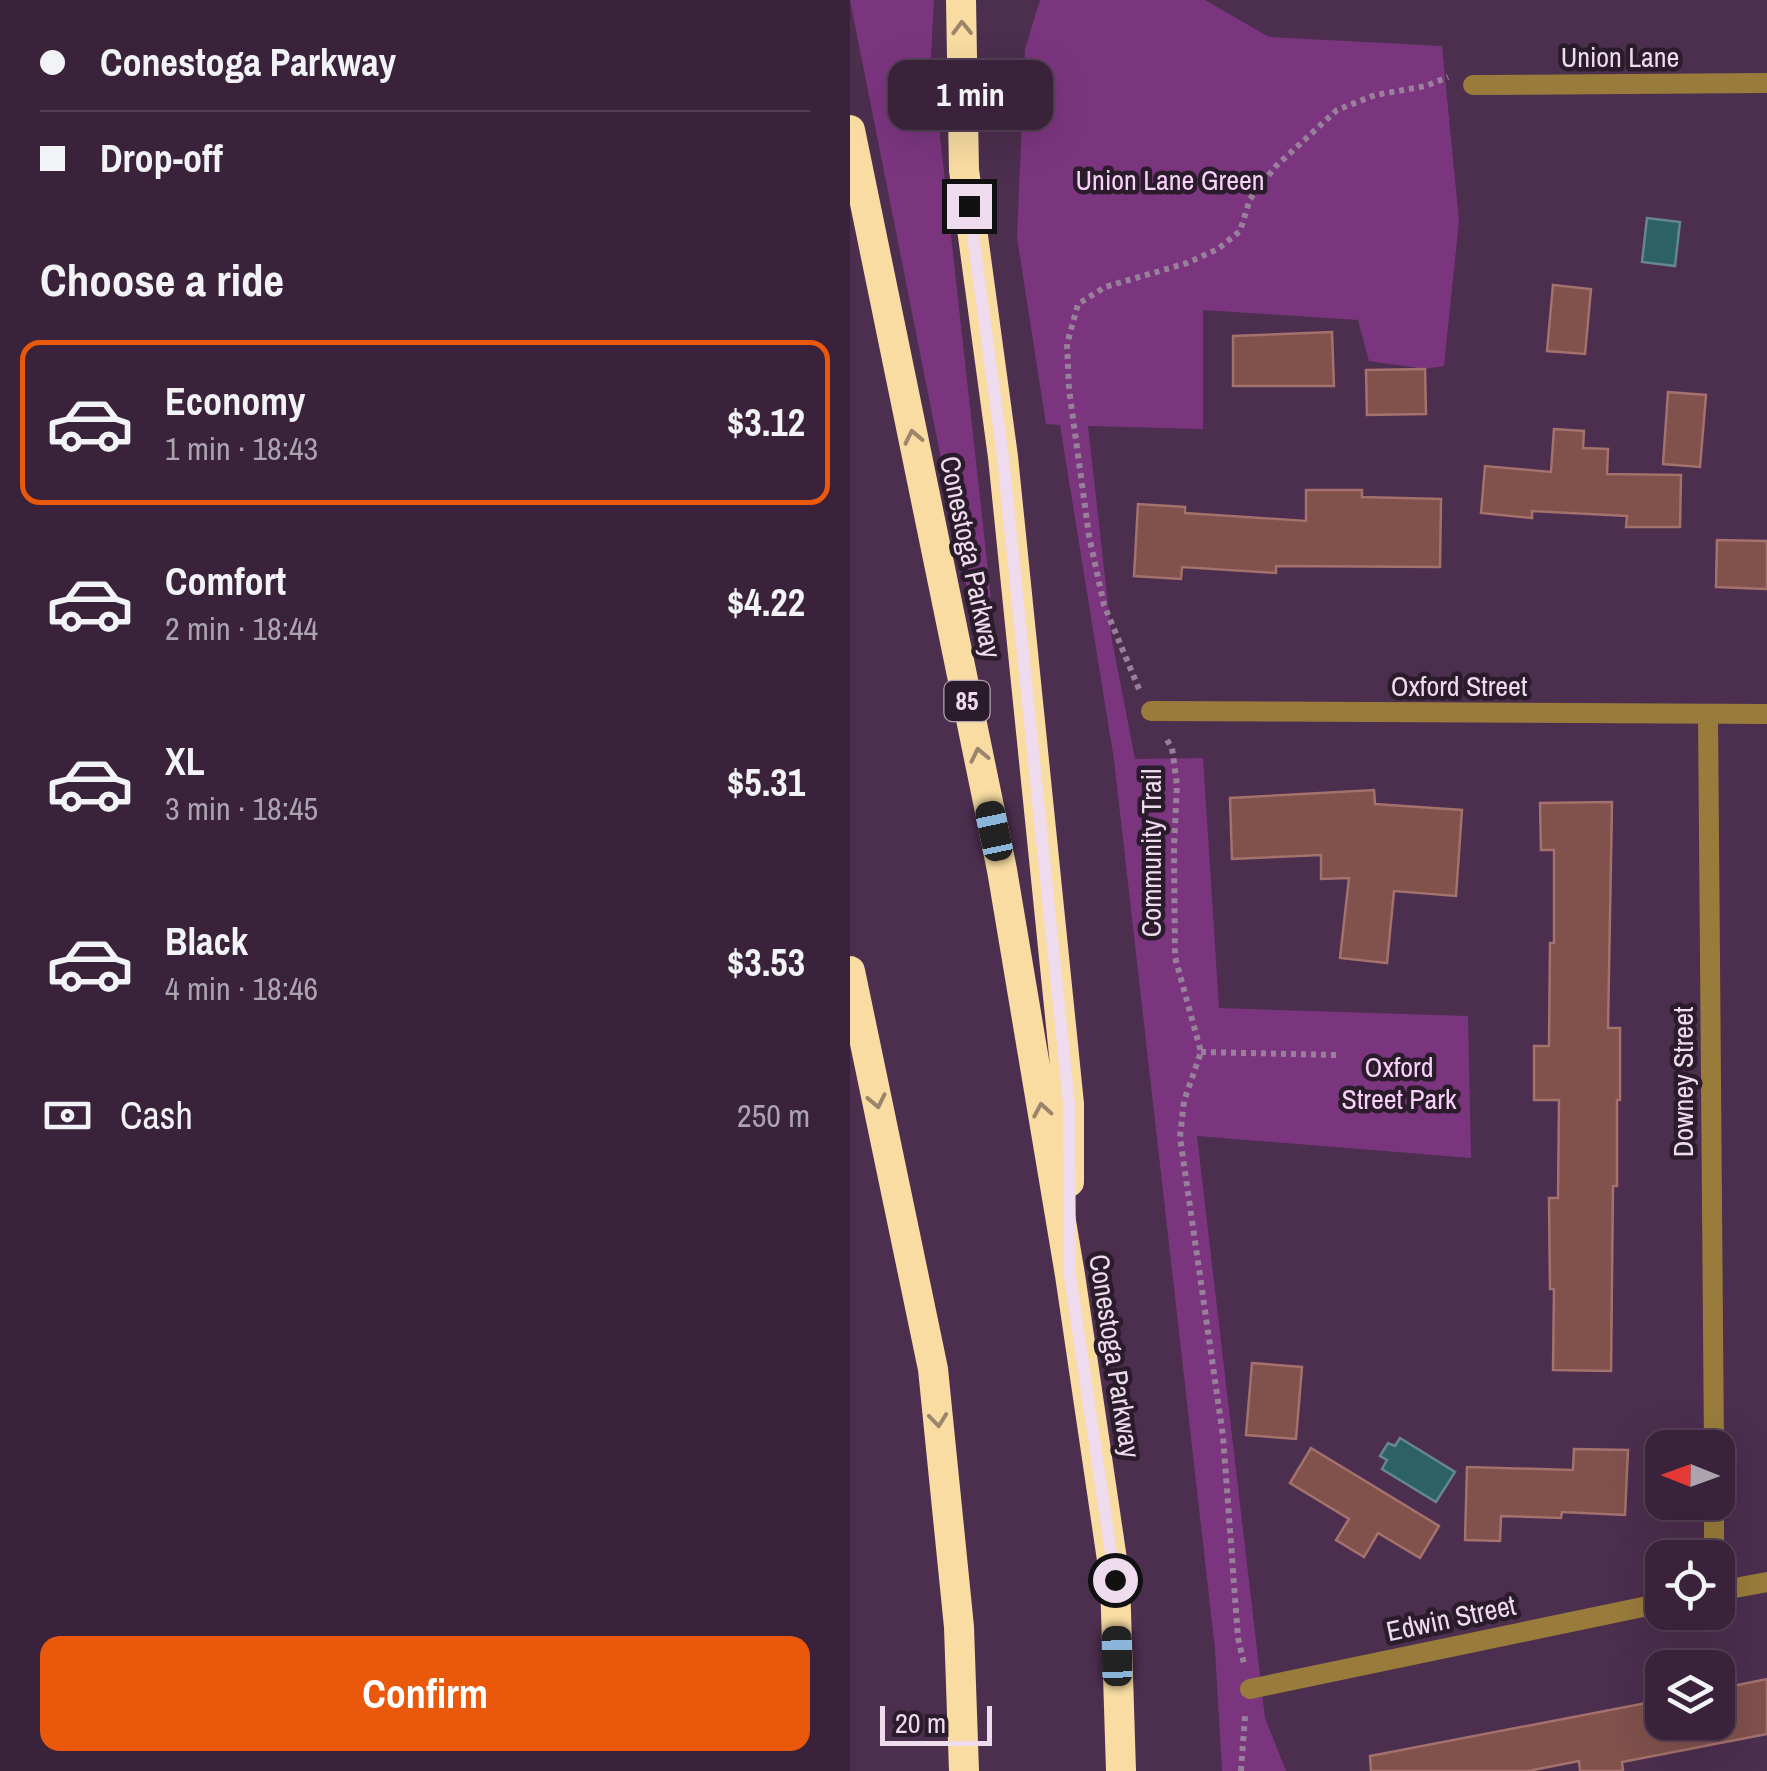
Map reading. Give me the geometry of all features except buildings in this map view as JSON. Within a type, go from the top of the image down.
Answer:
[{"type":"highway","points":[[962,0],[964,170],[1003,457],[1069,1104],[1070,1275]]},
{"type":"highway","name":"Conestoga Parkway","points":[[850,130],[1002,870],[1070,1275],[1115,1580],[1121,1771]]},
{"type":"highway","points":[[850,971],[933,1369],[958,1626],[964,1771]]},
{"type":"street","name":"Union Lane","points":[[1473,85],[1767,83]]},
{"type":"street","name":"Oxford Street","points":[[1151,711],[1767,714]]},
{"type":"street","name":"Downey Street","points":[[1708,715],[1714,1430]]},
{"type":"street","points":[[1735,1588],[1767,1582]]},
{"type":"street","name":"Edwin Street","points":[[1250,1688],[1645,1606]]},
{"type":"path","name":"Community Trail","points":[[1201,1052],[1175,958],[1177,786],[1172,748],[1126,662],[1104,605],[1088,536],[1066,344],[1078,304],[1105,287],[1187,263],[1218,249],[1240,231],[1250,199],[1276,166],[1337,110],[1375,95],[1426,86],[1449,77],[1473,85]]},
{"type":"path","points":[[1241,1771],[1241,1740],[1250,1688],[1238,1638],[1223,1436],[1180,1137],[1184,1101],[1201,1052],[1336,1055]]},
{"type":"green space","points":[[850,0],[934,0],[931,55],[991,597],[970,605]]},
{"type":"green space","points":[[1040,0],[1205,0],[1269,37],[1442,46],[1459,221],[1444,366],[1425,369],[1369,361],[1358,320],[1203,310],[1203,429],[1088,426],[1112,640],[1135,759],[1203,758],[1219,1008],[1468,1016],[1471,1158],[1197,1136],[1265,1718],[1286,1771],[1222,1771],[1215,1649],[1114,760],[1060,425],[1046,424],[1017,238],[1025,49]]},
{"type":"shaded area","points":[[1647,218],[1680,222],[1675,266],[1642,262]]},
{"type":"shaded area","points":[[1400,1438],[1455,1472],[1436,1502],[1382,1469],[1387,1460],[1380,1456],[1388,1443],[1395,1446]]},
{"type":"route","points":[[969,206],[1003,457],[1069,1104],[1070,1275],[1115,1580]]},
{"type":"park label","name":"Union Lane Green","points":[[1170,180]]},
{"type":"park label","name":"Oxford Street Park","points":[[1399,1083]]}]
